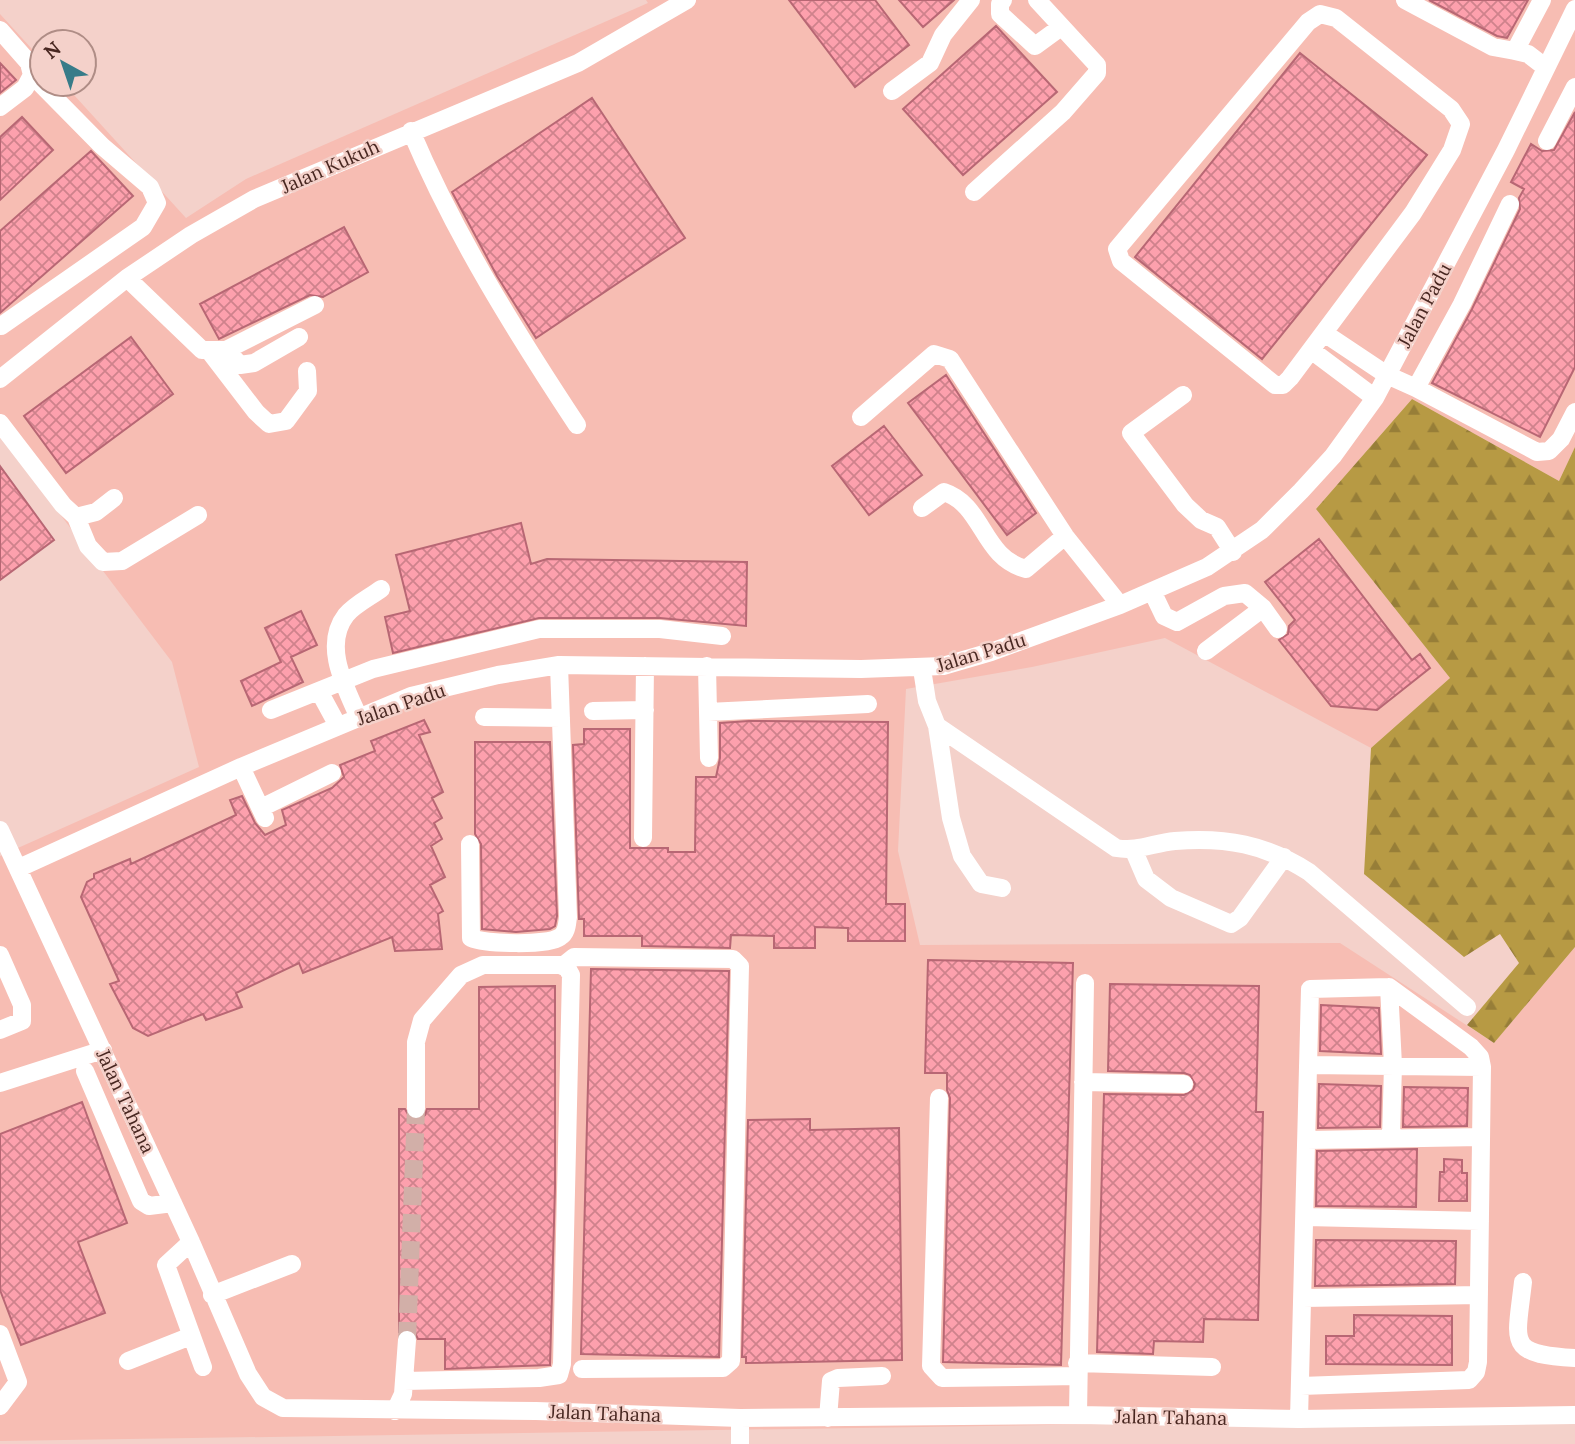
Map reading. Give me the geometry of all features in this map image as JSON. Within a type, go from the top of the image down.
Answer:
[{"type":"street","name":"Jalan Kukuh","points":[[0,379],[127,278],[191,235],[254,199],[578,63],[687,0]]},
{"type":"street","points":[[892,91],[930,63],[943,35],[971,0]]},
{"type":"street","points":[[1003,0],[1000,14],[1035,46],[1061,27]]},
{"type":"street","points":[[974,192],[1063,112],[1097,73],[1097,65],[1037,0]]},
{"type":"street","points":[[1405,0],[1493,47],[1528,54],[1545,68]]},
{"type":"street","points":[[1515,51],[1542,0]]},
{"type":"street","name":"Jalan Padu","points":[[19,868],[242,767],[411,696],[498,674],[559,665],[922,669],[991,652],[1120,605],[1233,552],[1262,530],[1301,491],[1333,456],[1375,398],[1575,9]]},
{"type":"street","points":[[1320,14],[1336,18],[1451,109],[1461,124],[1452,150],[1413,213],[1324,333],[1286,383],[1275,385],[1121,261],[1117,254],[1119,246],[1308,22],[1320,14]]},
{"type":"street","points":[[0,30],[28,62]]},
{"type":"street","points":[[0,107],[25,88],[28,82]]},
{"type":"street","points":[[1547,141],[1575,87]]},
{"type":"street","points":[[1,326],[143,228],[157,203],[150,187],[102,146],[55,98]]},
{"type":"street","points":[[411,131],[439,198],[520,339],[577,425]]},
{"type":"street","points":[[1416,388],[1462,304],[1510,204]]},
{"type":"street","points":[[127,278],[196,345],[218,351],[240,365],[254,363],[299,337]]},
{"type":"street","points":[[1434,287],[1462,304]]},
{"type":"street","points":[[218,351],[315,305]]},
{"type":"street","points":[[1324,333],[1387,375],[1537,452],[1549,451],[1555,445],[1575,412]]},
{"type":"street","points":[[218,351],[256,412],[269,424],[286,421],[308,391],[307,370]]},
{"type":"street","points":[[1311,351],[1375,398]]},
{"type":"street","points":[[861,416],[934,354],[950,359],[1065,536],[1120,605]]},
{"type":"street","points":[[1183,396],[1131,433],[1185,505],[1201,520],[1217,527],[1233,552]]},
{"type":"street","points":[[0,423],[63,505],[76,517],[88,546],[103,562],[122,561],[198,515]]},
{"type":"street","points":[[922,508],[944,492],[959,497],[1003,560],[1026,569],[1065,536]]},
{"type":"street","points":[[76,517],[96,512],[114,498]]},
{"type":"street","points":[[359,718],[343,681],[337,658],[336,637],[346,615],[381,589]]},
{"type":"street","points":[[1152,591],[1164,616],[1177,622],[1224,596],[1245,593],[1262,608],[1278,629]]},
{"type":"street","points":[[1206,651],[1262,608]]},
{"type":"street","points":[[271,710],[373,669],[539,629],[660,629],[722,636]]},
{"type":"street","points":[[470,844],[471,938],[541,943],[560,938],[566,930],[568,917],[559,665]]},
{"type":"street","points":[[643,838],[645,666]]},
{"type":"street","points":[[706,666],[709,758]]},
{"type":"street","points":[[922,669],[927,701],[937,726],[951,818],[962,856],[981,884],[1002,888]]},
{"type":"street","points":[[319,691],[338,726]]},
{"type":"street","points":[[708,712],[868,704]]},
{"type":"street","points":[[593,711],[645,710]]},
{"type":"street","points":[[484,717],[561,718]]},
{"type":"street","points":[[937,726],[1116,848],[1134,851],[1172,841],[1205,840],[1249,843],[1284,857],[1308,872],[1467,1007]]},
{"type":"street","points":[[242,767],[263,813],[332,773]]},
{"type":"street","name":"Jalan Tahana","points":[[0,830],[191,1241],[212,1295],[253,1382],[270,1403],[301,1411],[536,1410],[740,1419],[1078,1415],[1299,1419],[1575,1415]]},
{"type":"street","points":[[1134,851],[1146,879],[1171,898],[1231,924],[1240,918],[1284,857]]},
{"type":"street","points":[[0,955],[22,1005],[22,1021],[0,1030]]},
{"type":"street","points":[[416,1109],[416,1042],[422,1020],[461,975],[483,965],[564,965],[573,957],[587,957],[733,959],[740,966],[731,1361],[723,1368],[582,1368]]},
{"type":"street","points":[[404,1381],[539,1378],[559,1374],[562,1364],[571,1033],[570,975],[564,965]]},
{"type":"street","points":[[1078,1415],[1085,983]]},
{"type":"street","points":[[1389,987],[1393,1065],[1391,1138]]},
{"type":"street","points":[[1299,1419],[1310,989],[1389,987],[1480,1056],[1482,1067],[1476,1372],[1469,1380],[1301,1386]]},
{"type":"street","points":[[0,1083],[103,1050]]},
{"type":"street","points":[[1308,1065],[1482,1067]]},
{"type":"street","points":[[85,1072],[142,1201],[149,1206],[173,1203]]},
{"type":"street","points":[[1083,1083],[1184,1084]]},
{"type":"street","points":[[939,1098],[932,1273],[931,1366],[934,1373],[942,1378],[1078,1370],[1212,1367]]},
{"type":"street","points":[[1307,1140],[1481,1137]]},
{"type":"street","points":[[1306,1217],[1480,1221]]},
{"type":"street","points":[[191,1241],[166,1265],[203,1367]]},
{"type":"street","points":[[212,1295],[292,1264]]},
{"type":"street","points":[[1523,1282],[1517,1334],[1521,1346],[1532,1354],[1575,1358]]},
{"type":"street","points":[[1303,1298],[1479,1295]]},
{"type":"street","points":[[0,1334],[18,1382],[0,1406]]},
{"type":"street","points":[[128,1361],[191,1336]]},
{"type":"street","points":[[396,1411],[403,1394],[407,1340]]},
{"type":"street","points":[[828,1418],[831,1381],[838,1378],[882,1376]]},
{"type":"street","points":[[740,1419],[740,1444]]},
{"type":"shaded area","points":[[646,0],[1575,0],[1575,447],[1559,481],[1412,399],[1316,509],[1450,678],[1371,748],[1165,638],[1032,667],[906,689],[898,851],[920,945],[1340,943],[1494,1043],[1575,947],[1575,1417],[0,1441],[0,856],[199,767],[172,662],[0,435],[0,14],[28,45],[28,98],[77,98],[186,218],[246,179],[648,3]]},
{"type":"green space","points":[[1412,399],[1559,481],[1575,447],[1575,947],[1494,1043],[1467,1025],[1519,963],[1500,934],[1464,957],[1364,874],[1371,748],[1450,678],[1316,509]]},
{"type":"building","points":[[789,0],[875,0],[909,45],[855,87]]},
{"type":"building","points":[[899,0],[954,0],[923,27]]},
{"type":"building","points":[[1429,0],[1528,0],[1507,38],[1497,36]]},
{"type":"building","points":[[996,26],[1057,92],[963,175],[903,109]]},
{"type":"building","points":[[1300,53],[1427,155],[1262,359],[1135,257]]},
{"type":"building","points":[[0,63],[16,80],[0,93]]},
{"type":"building","points":[[592,98],[685,238],[536,338],[497,276],[452,192]]},
{"type":"building","points":[[1575,112],[1575,367],[1540,437],[1432,383],[1472,309],[1520,209],[1519,198],[1524,189],[1511,182],[1531,144],[1542,151],[1554,150]]},
{"type":"building","points":[[22,117],[53,150],[0,200],[0,137]]},
{"type":"building","points":[[91,151],[133,196],[0,313],[0,231]]},
{"type":"building","points":[[344,227],[368,272],[323,297],[310,295],[219,339],[200,304]]},
{"type":"building","points":[[131,337],[173,394],[66,473],[24,416]]},
{"type":"building","points":[[946,375],[1036,513],[1007,535],[908,403]]},
{"type":"building","points":[[884,426],[922,475],[869,515],[832,466]]},
{"type":"building","points":[[0,466],[54,540],[0,580]]},
{"type":"building","points":[[521,523],[531,564],[547,559],[747,562],[746,626],[660,618],[539,618],[393,653],[385,617],[410,611],[396,555]]},
{"type":"building","points":[[1319,539],[1412,660],[1420,654],[1430,668],[1377,710],[1331,706],[1279,640],[1288,634],[1289,626],[1295,620],[1265,582]]},
{"type":"building","points":[[301,611],[317,645],[291,657],[303,682],[252,706],[241,681],[281,662],[265,628]]},
{"type":"building","points":[[424,720],[430,732],[419,735],[443,792],[432,798],[442,818],[434,823],[442,839],[431,846],[445,877],[430,885],[443,911],[438,914],[442,949],[395,951],[392,937],[303,973],[299,963],[236,993],[242,1007],[206,1020],[203,1014],[148,1036],[133,1028],[110,984],[119,981],[81,897],[87,882],[94,878],[94,874],[130,859],[131,864],[236,815],[230,800],[242,796],[255,823],[265,835],[286,825],[282,810],[332,788],[344,777],[340,765],[375,751],[371,741]]},
{"type":"building","points":[[888,722],[886,904],[905,904],[905,941],[848,941],[848,928],[815,927],[815,948],[774,948],[774,936],[731,935],[730,948],[642,946],[642,936],[584,936],[584,919],[579,919],[573,745],[584,744],[584,729],[630,729],[630,848],[668,848],[668,852],[695,852],[696,777],[716,777],[720,758],[720,723]]},
{"type":"building","points":[[475,742],[550,742],[557,916],[555,926],[550,929],[516,932],[482,929],[481,844],[475,834]]},
{"type":"building","points":[[928,960],[1073,963],[1061,1365],[943,1362],[950,1098],[947,1073],[925,1073]]},
{"type":"building","points":[[591,969],[729,971],[719,1357],[581,1354]]},
{"type":"building","points":[[1110,984],[1259,986],[1256,1112],[1263,1112],[1258,1320],[1204,1319],[1203,1342],[1154,1341],[1153,1354],[1097,1352],[1104,1094],[1184,1095],[1193,1090],[1195,1084],[1190,1075],[1184,1073],[1108,1071]]},
{"type":"building","points":[[555,986],[555,1187],[550,1365],[445,1369],[445,1339],[418,1339],[414,1331],[409,1329],[399,1332],[399,1109],[405,1109],[410,1118],[417,1120],[425,1115],[427,1109],[479,1109],[479,987]]},
{"type":"building","points":[[1321,1005],[1379,1008],[1381,1054],[1320,1051]]},
{"type":"building","points":[[1319,1084],[1381,1086],[1380,1127],[1318,1128]]},
{"type":"building","points":[[1404,1087],[1468,1088],[1467,1126],[1403,1127]]},
{"type":"building","points":[[82,1102],[127,1223],[78,1242],[105,1313],[21,1345],[0,1290],[0,1134]]},
{"type":"building","points":[[810,1119],[810,1130],[899,1128],[902,1360],[746,1363],[746,1357],[742,1357],[748,1120]]},
{"type":"building","points":[[1417,1149],[1416,1207],[1316,1206],[1317,1151]]},
{"type":"building","points":[[1444,1159],[1462,1160],[1462,1173],[1467,1173],[1467,1201],[1439,1201],[1440,1172],[1444,1172]]},
{"type":"building","points":[[1316,1240],[1456,1241],[1455,1284],[1315,1286]]},
{"type":"building","points":[[1354,1315],[1452,1316],[1452,1365],[1326,1364],[1326,1336],[1354,1336]]},
{"type":"tunnel","points":[[407,1340],[416,1109]]}]
